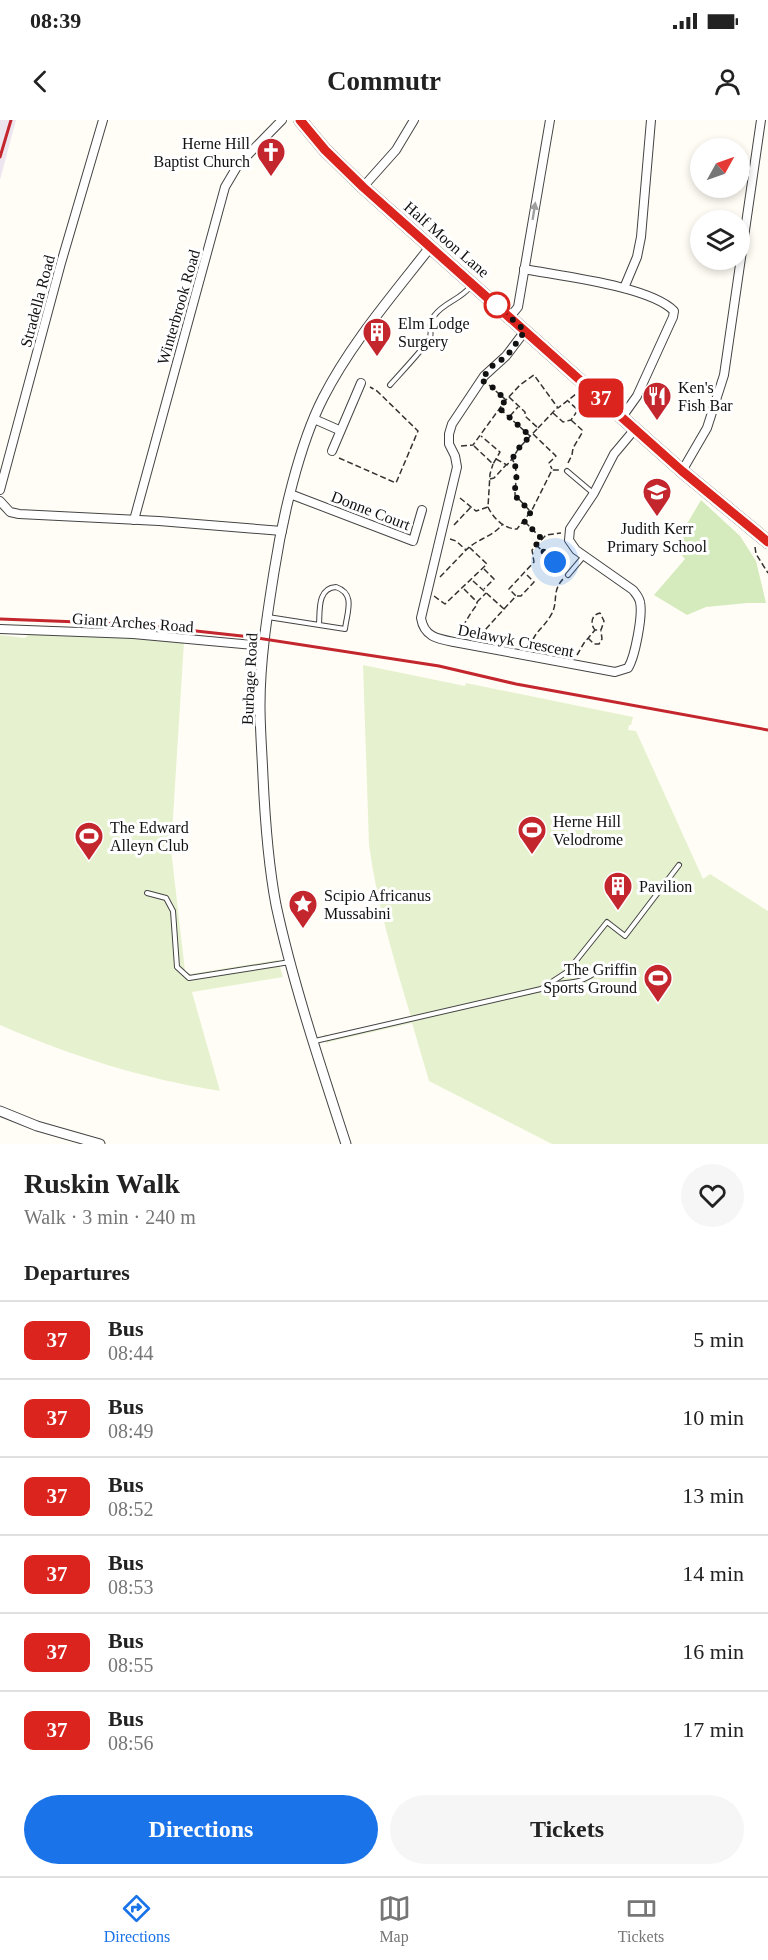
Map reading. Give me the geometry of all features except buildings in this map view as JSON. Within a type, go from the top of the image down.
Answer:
[{"type":"main road","name":"Half Moon Lane","points":[[300,120],[325,150],[363,187],[682,471],[766,539]]},
{"type":"street","name":"Stradella Road","points":[[0,490],[64,252],[103,120]]},
{"type":"street","name":"Winterbrook Road","points":[[134,520],[227,181],[243,159],[282,120]]},
{"type":"street","points":[[363,187],[396,150],[414,120]]},
{"type":"street","points":[[510,317],[518,307],[550,120]]},
{"type":"street","points":[[624,288],[641,237],[651,120]]},
{"type":"street","points":[[682,471],[707,428],[724,375],[761,120]]},
{"type":"street","name":"Burbage Road","points":[[346,1144],[291,962],[277,907],[269,862],[264,813],[260,704],[264,646],[267,617],[290,494],[314,419],[334,379],[362,336],[431,246]]},
{"type":"street","points":[[524,269],[643,293],[674,311],[674,317],[637,396],[622,417]]},
{"type":"street","name":"Delawyk Crescent","points":[[525,331],[507,356],[492,366],[481,380],[452,424],[449,434],[457,467],[421,618],[423,627],[433,637],[454,642],[615,672],[628,668],[633,657],[640,601],[633,590],[584,556],[571,544],[569,533]]},
{"type":"street","points":[[332,451],[361,383]]},
{"type":"street","points":[[314,419],[339,430]]},
{"type":"street","points":[[569,533],[572,524],[594,493],[614,454],[635,429]]},
{"type":"street","name":"Donne Court","points":[[290,494],[412,541],[422,510]]},
{"type":"street","points":[[0,501],[8,510],[19,514],[282,531]]},
{"type":"street","name":"Giant Arches Road","points":[[0,629],[133,634],[264,646]]},
{"type":"street","points":[[0,1111],[37,1126],[100,1144]]},
{"type":"lane","points":[[390,385],[429,339],[430,323],[441,307],[464,295],[473,284]]},
{"type":"lane","points":[[567,471],[594,493]]},
{"type":"lane","points":[[568,575],[584,556]]},
{"type":"lane","points":[[267,617],[319,625],[345,629],[349,597],[346,592],[336,587],[325,591],[322,595],[319,625]]},
{"type":"lane","points":[[314,1041],[532,992],[550,984],[567,972],[607,922],[625,936],[679,865]]},
{"type":"lane","points":[[147,893],[166,898],[173,911],[177,967],[189,978],[291,962]]},
{"type":"lane","points":[[550,984],[573,983],[588,979],[600,969]]},
{"type":"path","points":[[474,445],[499,408],[534,375],[558,408]]},
{"type":"path","points":[[481,380],[506,400]]},
{"type":"path","points":[[332,451],[338,457],[396,483],[418,431],[377,391],[361,383]]},
{"type":"path","points":[[489,479],[494,478],[507,465],[519,448],[558,408],[586,386]]},
{"type":"path","points":[[509,397],[538,428]]},
{"type":"path","points":[[553,413],[563,422],[571,420],[578,410],[567,400]]},
{"type":"path","points":[[509,417],[519,406]]},
{"type":"path","points":[[499,408],[530,436]]},
{"type":"path","points":[[552,470],[567,471],[573,448],[582,433],[582,430],[571,420]]},
{"type":"path","points":[[481,436],[500,452],[489,479],[488,507],[503,525],[514,529],[524,521],[543,492],[552,470],[549,463],[556,456],[533,434]]},
{"type":"path","points":[[452,450],[465,445],[474,445],[494,464]]},
{"type":"path","points":[[496,459],[507,465]]},
{"type":"path","points":[[512,459],[516,466],[515,495],[531,512]]},
{"type":"path","points":[[451,494],[465,500],[476,511],[488,507]]},
{"type":"path","points":[[443,526],[454,525],[472,507]]},
{"type":"path","points":[[524,521],[542,539]]},
{"type":"path","points":[[430,581],[439,579],[476,540],[495,533],[503,525]]},
{"type":"path","points":[[516,596],[509,588],[534,562],[532,550],[536,545],[546,535],[569,533]]},
{"type":"path","points":[[441,536],[456,541],[466,550]]},
{"type":"path","points":[[766,539],[755,545],[755,549],[768,573]]},
{"type":"path","points":[[528,656],[534,635],[552,613],[556,588],[568,575],[536,545]]},
{"type":"path","points":[[427,593],[445,604],[483,569],[487,564],[469,547]]},
{"type":"path","points":[[483,569],[494,579],[483,590]]},
{"type":"path","points":[[480,647],[484,630],[516,596],[521,596],[534,582],[524,572]]},
{"type":"path","points":[[472,580],[504,609]]},
{"type":"path","points":[[462,588],[477,602]]},
{"type":"path","points":[[454,642],[467,624],[468,615],[486,593]]},
{"type":"path","points":[[588,638],[594,644],[599,644],[602,639],[601,630],[604,621],[600,613],[596,614],[592,620],[596,630]]},
{"type":"path","points":[[574,664],[588,638],[596,630],[601,630]]},
{"type":"shaded area","points":[[0,120],[16,120],[0,180]]},
{"type":"green space","points":[[701,500],[740,536],[756,561],[766,603],[706,607],[687,615],[654,595],[685,559],[674,546]]},
{"type":"green space","name":"The Edward Alleyn Club","points":[[30,633],[184,642],[171,849],[185,971],[190,974],[278,960],[283,977],[192,992],[220,1091],[164,1080],[108,1065],[54,1047],[0,1025],[0,635],[25,638]]},
{"type":"green space","name":"Herne Hill Velodrome","points":[[363,665],[465,686],[466,683],[633,717],[628,730],[636,731],[703,879],[710,874],[768,911],[768,1144],[552,1144],[429,1081],[412,1023],[327,1044],[324,1034],[329,1036],[411,1017],[381,910],[369,845]]},
{"type":"railway","points":[[0,157],[11,120]]},
{"type":"railway","points":[[0,619],[132,624],[251,637],[439,666],[516,684],[768,730]]},
{"type":"bus line","name":"37","points":[[300,120],[343,169],[682,471],[768,542]]},
{"type":"place","name":"Herne Hill Baptist Church","points":[[271,178]]},
{"type":"place","name":"Elm Lodge Surgery","points":[[377,358]]},
{"type":"place","name":"Ken's Fish Bar","points":[[657,422]]},
{"type":"place","name":"Judith Kerr Primary School","points":[[657,518]]},
{"type":"place","name":"Herne Hill Velodrome","points":[[532,856]]},
{"type":"place","name":"The Edward Alleyn Club","points":[[89,862]]},
{"type":"place","name":"Pavilion","points":[[618,912]]},
{"type":"place","name":"Scipio Africanus Mussabini","points":[[303,930]]},
{"type":"place","name":"The Griffin Sports Ground","points":[[658,1004]]},
{"type":"route","points":[[497,305],[525,331],[507,356],[492,366],[481,380],[506,400],[499,408],[530,436],[512,459],[516,466],[517,486],[514,492],[531,512],[524,521],[542,539],[536,545],[555,562]]}]
